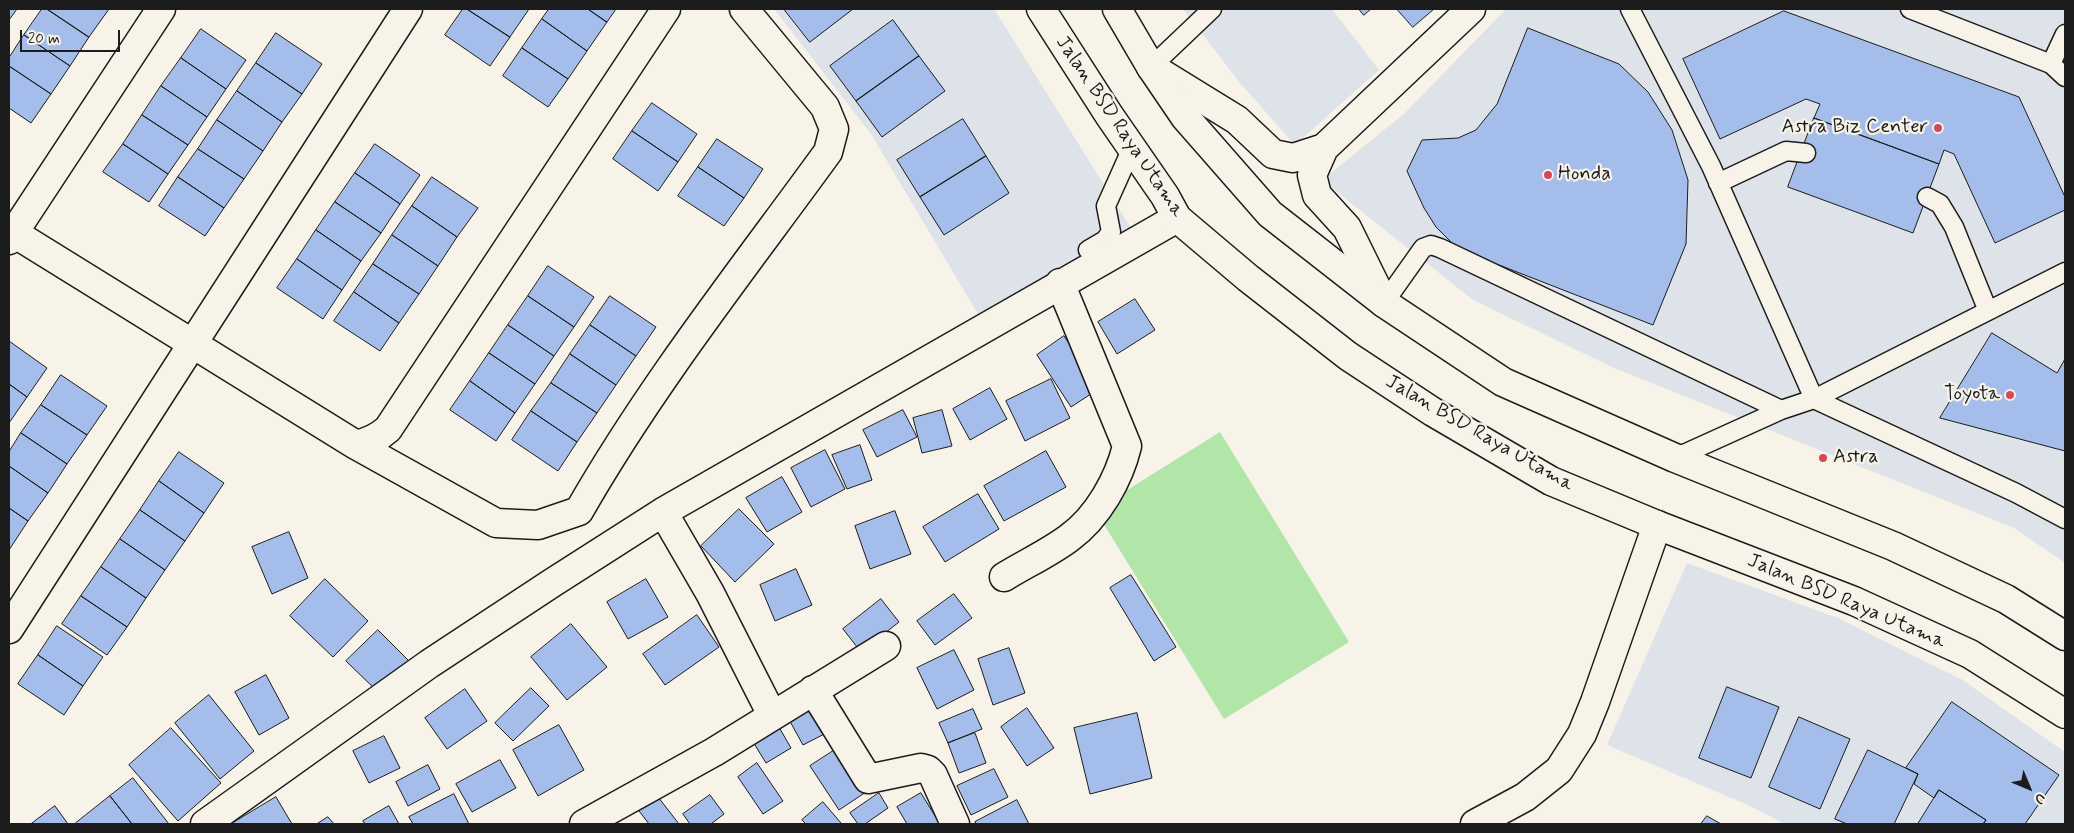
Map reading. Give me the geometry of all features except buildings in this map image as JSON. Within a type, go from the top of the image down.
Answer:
[{"type":"street","points":[[161,9],[10,235],[193,343],[356,445],[496,524],[538,525],[579,511],[604,468],[657,387],[828,152],[834,129],[824,107],[744,9]]},
{"type":"street","points":[[9,629],[408,9]]},
{"type":"street","points":[[356,445],[378,438],[388,430],[666,9]]},
{"type":"street","name":"Jalan BSD Raya Utama","points":[[1041,9],[1177,218],[1248,278],[1348,356],[1433,412],[1551,481],[1657,525],[1854,601],[1970,654],[2065,714]]},
{"type":"street","points":[[1117,9],[1151,67],[1186,117],[1270,214],[1384,303],[1503,382],[1675,458],[1893,546],[2006,599],[2065,636]]},
{"type":"street","points":[[1384,303],[1347,228],[1317,195],[1312,175],[1324,148],[1471,9]]},
{"type":"street","points":[[1151,67],[1237,120],[1273,154],[1293,158],[1324,148]]},
{"type":"street","points":[[205,824],[429,664],[663,512],[1060,283],[1177,218]]},
{"type":"street","points":[[1004,577],[1070,538],[1083,526],[1096,511],[1118,474],[1127,446],[1060,283]]},
{"type":"street","points":[[663,512],[710,593],[772,715]]},
{"type":"street","points":[[1475,824],[1525,797],[1559,770],[1582,734],[1657,525]]},
{"type":"street","points":[[584,824],[714,752],[886,646]]},
{"type":"street","points":[[813,690],[870,780],[921,768],[928,770],[933,775],[955,824]]},
{"type":"lane","points":[[1151,67],[1212,9]]},
{"type":"lane","points":[[1630,9],[1718,183],[1814,399],[2016,492],[2065,519]]},
{"type":"lane","points":[[1910,9],[2051,64],[2065,77]]},
{"type":"lane","points":[[2051,64],[2065,34]]},
{"type":"lane","points":[[1088,250],[1106,240],[1111,232],[1106,206],[1132,148]]},
{"type":"lane","points":[[1718,183],[1786,151],[1806,153]]},
{"type":"lane","points":[[1927,197],[1940,204],[1954,227],[1988,311]]},
{"type":"lane","points":[[1384,303],[1423,248],[1431,245],[1781,410]]},
{"type":"lane","points":[[1675,458],[1781,410],[1814,399],[2065,272]]},
{"type":"shaded area","points":[[774,9],[994,9],[1146,252],[988,331],[871,134]]},
{"type":"shaded area","points":[[1183,9],[1332,9],[1379,70],[1295,145],[1240,83]]},
{"type":"shaded area","name":"Astra Biz Center","points":[[1506,9],[2065,9],[2065,563],[2014,528],[1614,368],[1473,300],[1322,180],[1405,113]]},
{"type":"shaded area","points":[[1687,563],[1838,618],[1961,679],[2065,752],[2065,824],[1785,824],[1750,806],[1607,745]]},
{"type":"green space","points":[[1220,432],[1349,642],[1224,719],[1095,510]]},
{"type":"place","name":"Astra Biz Center","points":[[1938,128]]},
{"type":"place","name":"Honda","points":[[1548,175]]},
{"type":"place","name":"Toyota","points":[[2010,395]]},
{"type":"place","name":"Astra","points":[[1823,458]]}]
